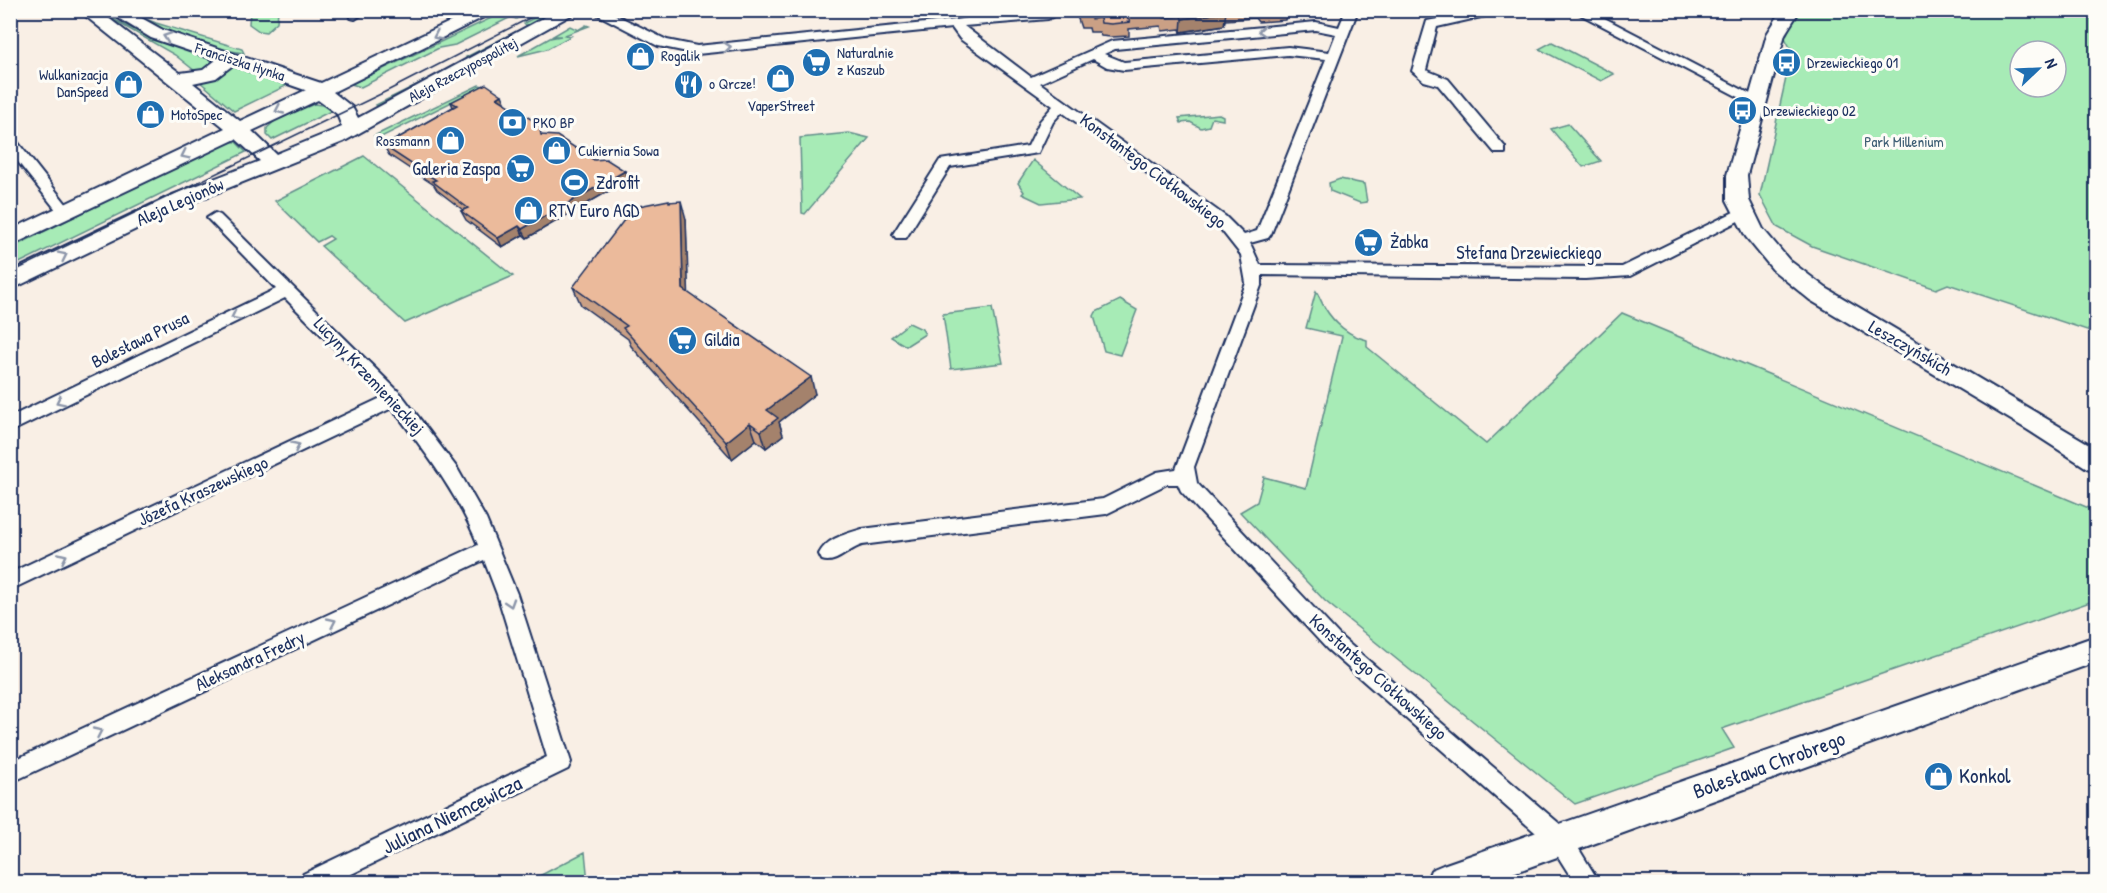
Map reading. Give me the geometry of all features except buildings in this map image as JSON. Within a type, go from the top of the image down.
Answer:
[{"type":"main road","points":[[86,10],[178,79],[274,163]]},
{"type":"main road","name":"Franciszka Hynka","points":[[113,10],[157,34],[321,90],[347,113],[353,129]]},
{"type":"main road","points":[[10,239],[490,10]]},
{"type":"main road","name":"Aleja Rzeczypospolitej","points":[[353,129],[572,10]]},
{"type":"main road","name":"Leszczyńskich","points":[[1791,10],[1776,34],[1737,175],[1736,188],[1743,213],[1768,251],[1797,279],[1818,294],[2097,461]]},
{"type":"main road","points":[[178,79],[208,75],[219,70],[225,63],[225,58]]},
{"type":"main road","name":"Aleja Legionów","points":[[10,282],[179,200],[353,129]]},
{"type":"main road","name":"Bolesława Chrobrego","points":[[1443,882],[2097,649]]},
{"type":"street","points":[[595,10],[663,43],[697,50],[955,24],[988,15],[1021,18],[1048,15],[1059,10]]},
{"type":"street","points":[[1312,10],[1321,26]]},
{"type":"street","points":[[1241,242],[1263,234],[1352,10]]},
{"type":"street","points":[[1500,150],[1443,82],[1429,78],[1419,71],[1431,24],[1506,10]]},
{"type":"street","points":[[1578,10],[1757,101]]},
{"type":"street","name":"Konstantego Ciołkowskiego","points":[[955,24],[965,36],[1220,219],[1241,242],[1255,270]]},
{"type":"street","points":[[1029,83],[1112,45],[1321,26],[1344,32]]},
{"type":"street","points":[[1094,52],[1112,64],[1124,66],[1288,51],[1334,56]]},
{"type":"street","name":"Konstantego Ciołkowskiego","points":[[901,234],[945,163],[1033,150],[1047,121],[1062,105]]},
{"type":"street","points":[[10,142],[66,213]]},
{"type":"street","name":"Stefana Drzewieckiego","points":[[1255,270],[1574,274],[1624,272],[1657,258],[1743,213]]},
{"type":"street","name":"Lucyny Krzemienieckiej","points":[[215,218],[395,399],[451,473],[477,519],[507,594],[560,762]]},
{"type":"street","points":[[829,554],[844,542],[862,537],[1011,520],[1106,506],[1164,477],[1184,476],[1185,467],[1247,306],[1255,270]]},
{"type":"street","name":"Bolesława Prusa","points":[[10,425],[288,290]]},
{"type":"street","name":"Józefa Kraszewskiego","points":[[10,582],[395,399]]},
{"type":"street","name":"Konstantego Ciołkowskiego","points":[[1184,476],[1188,486],[1334,643],[1560,839],[1587,882]]},
{"type":"street","name":"Aleksandra Fredry","points":[[10,772],[489,549]]},
{"type":"street","name":"Juliana Niemcewicza","points":[[311,882],[560,762]]},
{"type":"green space","points":[[126,11],[156,23],[242,49],[244,53],[198,43]]},
{"type":"green space","points":[[250,11],[278,11],[277,22],[266,32],[259,31],[249,24]]},
{"type":"green space","points":[[506,11],[532,11],[516,19],[511,17],[455,45],[439,48],[361,87],[351,84]]},
{"type":"green space","points":[[548,11],[563,11],[381,110],[376,105],[469,59],[466,57],[527,26],[524,23]]},
{"type":"green space","name":"Park Millenium","points":[[1803,11],[2096,11],[2096,333],[1948,284],[1936,289],[1812,246],[1777,227],[1760,195],[1792,51],[1785,38],[1793,21]]},
{"type":"green space","points":[[103,14],[155,40],[214,60],[217,62],[216,66],[195,71],[175,55]]},
{"type":"green space","points":[[586,25],[589,26],[565,35],[571,36],[547,49],[518,56],[550,38],[561,36],[553,36],[570,26],[578,30]]},
{"type":"green space","points":[[1552,42],[1614,74],[1601,81],[1539,49]]},
{"type":"green space","points":[[230,65],[290,84],[234,111],[199,81]]},
{"type":"green space","points":[[479,85],[484,86],[379,138],[381,142],[374,136]]},
{"type":"green space","points":[[314,104],[333,110],[272,140],[267,135],[267,128],[276,120]]},
{"type":"green space","points":[[1219,114],[1223,116],[1223,120],[1212,118],[1209,126],[1201,128],[1190,122],[1181,123],[1179,118]]},
{"type":"green space","points":[[1568,124],[1601,161],[1583,167],[1551,129]]},
{"type":"green space","points":[[849,133],[869,138],[805,214],[802,213],[800,138]]},
{"type":"green space","points":[[227,141],[236,142],[246,152],[11,267],[11,248]]},
{"type":"green space","points":[[364,156],[513,276],[405,323],[321,246],[333,239],[329,236],[317,242],[275,201]]},
{"type":"green space","points":[[1033,160],[1080,199],[1041,203],[1022,194],[1024,192],[1018,183]]},
{"type":"green space","points":[[1340,179],[1364,184],[1367,202],[1360,203],[1330,191],[1329,183]]},
{"type":"green space","points":[[1316,291],[1337,324],[1348,332],[1367,340],[1367,347],[1486,444],[1622,313],[2096,511],[2096,600],[1722,729],[1734,748],[1575,804],[1325,601],[1240,512],[1257,502],[1264,477],[1306,488],[1342,336],[1306,328]]},
{"type":"green space","points":[[1120,300],[1137,310],[1120,355],[1104,351],[1094,316],[1096,312]]},
{"type":"green space","points":[[992,308],[1003,363],[951,369],[943,314]]},
{"type":"green space","points":[[909,323],[922,329],[925,334],[906,346],[891,337]]},
{"type":"green space","points":[[585,852],[588,882],[528,882]]},
{"type":"tram line","points":[[10,273],[389,90],[545,10]]},
{"type":"place","name":"Rogalik","points":[[640,56]]},
{"type":"place","name":"Naturalnie z Kaszub","points":[[816,62]]},
{"type":"place","name":"Drzewieckiego 01","points":[[1786,63]]},
{"type":"place","name":"VaperStreet","points":[[781,79]]},
{"type":"place","name":"Wulkanizacja DanSpeed","points":[[129,84]]},
{"type":"place","name":"o Qrcze!","points":[[688,84]]},
{"type":"place","name":"Drzewieckiego 02","points":[[1742,111]]},
{"type":"place","name":"MotoSpec","points":[[150,115]]},
{"type":"place","name":"PKO BP","points":[[512,123]]},
{"type":"place","name":"Rossmann","points":[[451,141]]},
{"type":"place","name":"Cukiernia Sowa","points":[[557,151]]},
{"type":"place","name":"Galeria Zaspa","points":[[521,169]]},
{"type":"place","name":"Zdrofit","points":[[575,183]]},
{"type":"place","name":"RTV Euro AGD","points":[[528,211]]},
{"type":"place","name":"Żabka","points":[[1369,242]]},
{"type":"place","name":"Gildia","points":[[683,340]]},
{"type":"place","name":"Konkol","points":[[1938,776]]}]
